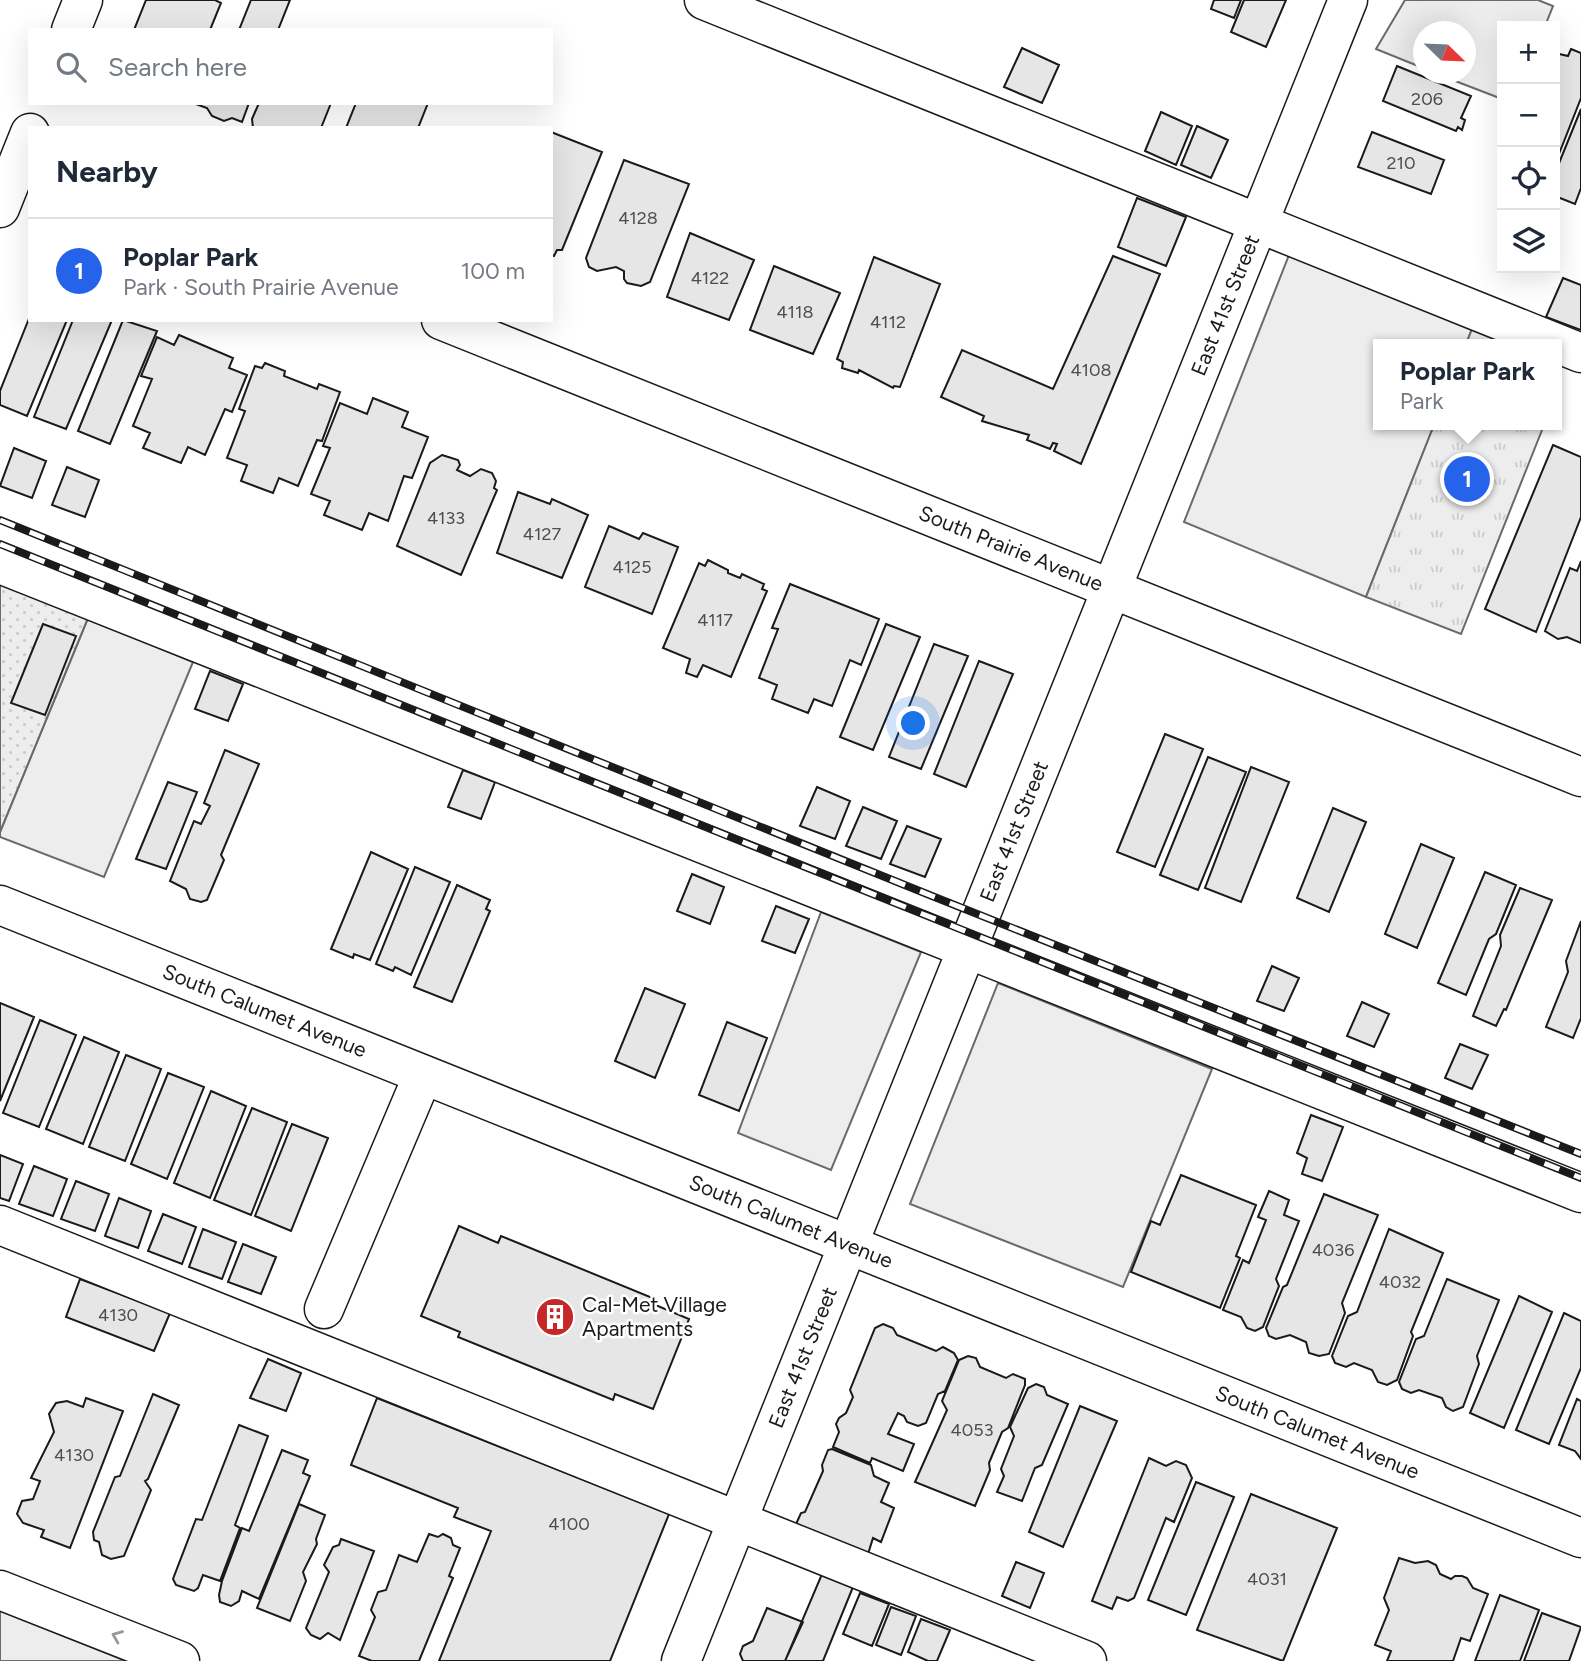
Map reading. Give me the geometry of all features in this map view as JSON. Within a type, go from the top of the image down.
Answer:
[{"type":"street","points":[[72,28],[83,0]]},
{"type":"street","points":[[705,0],[1547,339]]},
{"type":"street","name":"East 41st Street","points":[[681,1661],[1348,0]]},
{"type":"street","points":[[31,126],[41,105]]},
{"type":"street","points":[[0,208],[23,142]]},
{"type":"street","name":"South Prairie Avenue","points":[[446,322],[1581,777]]},
{"type":"street","points":[[1562,345],[1581,353]]},
{"type":"street","points":[[0,564],[1581,1193]]},
{"type":"street","name":"South Calumet Avenue","points":[[0,905],[1581,1538]]},
{"type":"street","points":[[324,1309],[423,1074]]},
{"type":"street","points":[[0,1225],[1087,1661]]},
{"type":"street","points":[[0,1590],[180,1661]]},
{"type":"green space","points":[[1405,0],[1538,0],[1553,6],[1547,21],[1497,21],[1497,97],[1463,84],[1476,84],[1476,21],[1413,21],[1413,64],[1376,49]]},
{"type":"green space","points":[[1289,255],[1474,324],[1468,339],[1373,339],[1373,430],[1432,430],[1366,597],[1184,522]]},
{"type":"green space","points":[[1474,324],[1513,339],[1468,339]]},
{"type":"green space","points":[[1432,430],[1542,430],[1461,634],[1366,597]]},
{"type":"green space","points":[[0,585],[88,618],[0,832]]},
{"type":"green space","points":[[88,618],[193,662],[104,877],[0,837]]},
{"type":"green space","points":[[821,912],[921,952],[831,1170],[738,1133]]},
{"type":"green space","points":[[998,983],[1212,1069],[1123,1287],[910,1204]]},
{"type":"green space","points":[[0,1611],[126,1661],[0,1661]]},
{"type":"building","points":[[146,0],[215,0],[221,3],[211,28],[135,28]]},
{"type":"building","points":[[251,0],[290,0],[279,28],[240,28]]},
{"type":"building","points":[[1214,0],[1241,0],[1234,18],[1211,9]]},
{"type":"building","points":[[1244,0],[1286,0],[1266,47],[1231,32]]},
{"type":"building","points":[[1022,48],[1059,65],[1042,103],[1004,87]]},
{"type":"building","points":[[1571,49],[1581,53],[1581,98],[1560,151],[1560,54],[1568,56]]},
{"type":"building","points":[[1397,66],[1413,72],[1413,84],[1441,84],[1471,96],[1461,118],[1465,120],[1462,130],[1458,127],[1456,131],[1383,101]]},
{"type":"building","points":[[199,105],[248,105],[242,122],[232,118],[224,121],[212,116],[207,108]]},
{"type":"building","points":[[258,105],[330,105],[322,126],[253,126],[252,119]]},
{"type":"building","points":[[355,105],[427,105],[419,126],[347,126]]},
{"type":"building","points":[[1581,109],[1581,188],[1575,204],[1560,198],[1560,161]]},
{"type":"building","points":[[1161,112],[1192,126],[1176,165],[1145,151]]},
{"type":"building","points":[[1197,126],[1228,140],[1211,178],[1181,165]]},
{"type":"building","points":[[1372,132],[1444,160],[1431,194],[1358,167]]},
{"type":"building","points":[[553,133],[602,152],[562,250],[557,250],[554,256]]},
{"type":"building","points":[[624,160],[689,184],[650,282],[641,286],[627,283],[624,271],[616,267],[597,271],[589,267],[586,258]]},
{"type":"building","points":[[1137,198],[1186,217],[1166,266],[1118,247]]},
{"type":"building","points":[[690,233],[754,260],[729,320],[667,297]]},
{"type":"building","points":[[1113,256],[1160,274],[1081,464],[1054,451],[1057,444],[1053,443],[1050,449],[1027,440],[1029,435],[982,421],[984,416],[941,397],[962,350],[1053,389]]},
{"type":"building","points":[[874,257],[940,284],[900,387],[893,388],[859,370],[858,373],[842,368],[843,362],[837,359]]},
{"type":"building","points":[[774,266],[840,293],[813,354],[750,330]]},
{"type":"building","points":[[1563,278],[1581,285],[1581,330],[1546,317]]},
{"type":"building","points":[[28,321],[66,322],[27,416],[0,405],[0,391]]},
{"type":"building","points":[[72,322],[111,322],[66,429],[34,417]]},
{"type":"building","points":[[122,322],[157,331],[110,444],[78,431]]},
{"type":"building","points":[[179,335],[233,358],[229,368],[247,375],[232,412],[225,409],[205,455],[188,447],[181,463],[143,448],[150,433],[133,426],[152,379],[141,376],[157,337],[174,345]]},
{"type":"building","points":[[265,363],[285,371],[284,376],[317,389],[319,384],[340,392],[322,441],[317,440],[298,486],[279,478],[273,493],[241,481],[247,465],[227,458],[245,411],[239,409],[255,366],[262,368]]},
{"type":"building","points":[[373,398],[408,412],[402,427],[428,437],[412,478],[404,476],[388,521],[369,513],[362,530],[324,515],[330,501],[311,494],[330,448],[323,446],[340,403],[367,414]]},
{"type":"building","points":[[1553,445],[1581,457],[1581,517],[1536,632],[1485,609]]},
{"type":"building","points":[[14,448],[46,461],[32,498],[0,486]]},
{"type":"building","points":[[442,455],[458,460],[460,465],[457,470],[470,476],[481,469],[492,473],[496,481],[494,488],[497,490],[461,575],[397,546],[430,463]]},
{"type":"building","points":[[67,467],[99,480],[85,517],[52,505]]},
{"type":"building","points":[[518,492],[550,504],[552,499],[588,515],[562,578],[497,553]]},
{"type":"building","points":[[609,526],[639,539],[643,533],[678,547],[652,614],[585,587]]},
{"type":"building","points":[[708,560],[728,570],[728,573],[740,578],[742,574],[764,584],[762,589],[767,591],[731,677],[703,665],[697,677],[686,673],[690,659],[663,648],[699,563],[705,566]]},
{"type":"building","points":[[1581,561],[1581,643],[1567,637],[1558,639],[1545,631],[1570,568],[1577,571]]},
{"type":"building","points":[[790,584],[879,619],[861,665],[850,660],[832,706],[814,699],[808,713],[772,699],[777,685],[759,678],[778,629],[772,628]]},
{"type":"building","points":[[43,624],[76,636],[45,715],[11,703]]},
{"type":"building","points":[[886,624],[920,637],[873,750],[840,737]]},
{"type":"building","points":[[934,644],[968,656],[921,769],[889,757]]},
{"type":"building","points":[[979,661],[1013,674],[966,787],[934,774]]},
{"type":"building","points":[[210,671],[243,684],[228,721],[195,709]]},
{"type":"building","points":[[1165,734],[1203,749],[1155,867],[1117,852]]},
{"type":"building","points":[[225,750],[259,764],[221,855],[224,860],[207,900],[201,902],[190,899],[186,889],[170,881],[194,821],[201,824],[210,806],[204,803]]},
{"type":"building","points":[[1208,757],[1246,772],[1198,890],[1160,875]]},
{"type":"building","points":[[1251,767],[1289,782],[1241,902],[1205,888]]},
{"type":"building","points":[[463,770],[495,782],[481,819],[448,807]]},
{"type":"building","points":[[168,782],[197,792],[166,869],[136,859]]},
{"type":"building","points":[[817,787],[850,801],[835,839],[800,826]]},
{"type":"building","points":[[863,807],[897,821],[881,859],[846,846]]},
{"type":"building","points":[[1333,808],[1366,822],[1329,912],[1297,898]]},
{"type":"building","points":[[907,826],[941,839],[925,877],[890,864]]},
{"type":"building","points":[[1421,844],[1454,858],[1417,948],[1385,934]]},
{"type":"building","points":[[371,852],[408,869],[370,960],[354,954],[353,958],[331,949]]},
{"type":"building","points":[[415,867],[450,882],[411,975],[395,967],[393,971],[376,964]]},
{"type":"building","points":[[1485,872],[1516,885],[1496,934],[1489,939],[1466,995],[1438,983]]},
{"type":"building","points":[[692,874],[724,887],[710,924],[677,911]]},
{"type":"building","points":[[457,885],[490,900],[486,909],[490,911],[452,1002],[414,987]]},
{"type":"building","points":[[1520,888],[1552,900],[1506,1010],[1504,1009],[1496,1026],[1473,1016],[1501,946],[1500,935]]},
{"type":"building","points":[[776,906],[809,919],[795,953],[762,941]]},
{"type":"building","points":[[1581,921],[1581,1018],[1573,1038],[1546,1027],[1568,972],[1566,961]]},
{"type":"building","points":[[1272,966],[1299,978],[1284,1011],[1257,1001]]},
{"type":"building","points":[[645,988],[685,1004],[655,1078],[615,1061]]},
{"type":"building","points":[[1362,1002],[1389,1014],[1374,1047],[1347,1036]]},
{"type":"building","points":[[0,1003],[34,1017],[0,1101]]},
{"type":"building","points":[[40,1020],[76,1035],[39,1127],[3,1113]]},
{"type":"building","points":[[727,1022],[767,1038],[739,1111],[699,1095]]},
{"type":"building","points":[[84,1037],[119,1052],[83,1144],[46,1129]]},
{"type":"building","points":[[1460,1044],[1488,1055],[1472,1089],[1445,1078]]},
{"type":"building","points":[[126,1055],[161,1069],[125,1161],[89,1147]]},
{"type":"building","points":[[168,1073],[204,1087],[167,1179],[131,1164]]},
{"type":"building","points":[[211,1091],[246,1106],[210,1198],[174,1183]]},
{"type":"building","points":[[252,1108],[287,1122],[251,1215],[214,1200]]},
{"type":"building","points":[[1311,1115],[1343,1127],[1322,1181],[1302,1174],[1307,1158],[1297,1153]]},
{"type":"building","points":[[292,1124],[328,1138],[291,1231],[255,1216]]},
{"type":"building","points":[[0,1155],[23,1164],[9,1201],[0,1198]]},
{"type":"building","points":[[34,1166],[67,1179],[53,1216],[19,1204]]},
{"type":"building","points":[[1181,1175],[1256,1205],[1236,1256],[1240,1258],[1220,1308],[1131,1272],[1151,1221],[1160,1225]]},
{"type":"building","points":[[76,1181],[109,1194],[95,1231],[61,1219]]},
{"type":"building","points":[[1269,1191],[1289,1200],[1284,1215],[1299,1221],[1276,1279],[1279,1286],[1263,1327],[1255,1331],[1247,1328],[1241,1317],[1223,1310],[1243,1260],[1249,1263],[1266,1220],[1258,1217]]},
{"type":"building","points":[[1324,1194],[1378,1215],[1342,1303],[1345,1313],[1329,1354],[1319,1356],[1309,1353],[1306,1342],[1290,1335],[1276,1339],[1269,1336],[1266,1328],[1283,1287],[1287,1285]]},
{"type":"building","points":[[119,1198],[151,1211],[138,1248],[105,1236]]},
{"type":"building","points":[[163,1214],[196,1227],[182,1264],[148,1251]]},
{"type":"building","name":"Cal-Met Village Apartments","points":[[459,1226],[498,1243],[501,1236],[655,1299],[653,1304],[689,1319],[653,1409],[615,1394],[613,1400],[458,1337],[460,1332],[421,1316]]},
{"type":"building","points":[[203,1229],[236,1242],[222,1279],[189,1267]]},
{"type":"building","points":[[1389,1229],[1443,1253],[1411,1332],[1413,1336],[1397,1380],[1387,1385],[1378,1382],[1372,1370],[1354,1363],[1346,1367],[1335,1363],[1332,1356],[1348,1316],[1357,1312]]},
{"type":"building","points":[[243,1244],[276,1257],[261,1294],[228,1282]]},
{"type":"building","points":[[80,1279],[170,1313],[154,1351],[66,1317]]},
{"type":"building","points":[[1447,1279],[1499,1300],[1477,1356],[1479,1364],[1463,1407],[1453,1411],[1446,1407],[1442,1398],[1419,1390],[1411,1393],[1402,1389],[1399,1382],[1416,1339],[1424,1336]]},
{"type":"building","points":[[1519,1296],[1552,1312],[1504,1428],[1470,1413]]},
{"type":"building","points":[[1564,1313],[1581,1321],[1581,1368],[1549,1444],[1516,1430]]},
{"type":"building","points":[[883,1324],[893,1328],[897,1335],[936,1351],[943,1347],[954,1353],[958,1360],[945,1391],[938,1394],[926,1423],[918,1426],[907,1422],[904,1416],[898,1413],[888,1434],[914,1444],[903,1471],[872,1458],[870,1463],[833,1447],[839,1432],[836,1424],[846,1413],[853,1397],[850,1390],[875,1328]]},
{"type":"building","points":[[968,1356],[976,1358],[980,1367],[1006,1378],[1013,1374],[1025,1379],[1008,1428],[1002,1432],[989,1463],[990,1470],[975,1506],[915,1482],[947,1410],[942,1401],[959,1360]]},
{"type":"building","points":[[268,1359],[301,1373],[286,1411],[250,1398]]},
{"type":"building","points":[[1036,1384],[1044,1387],[1047,1395],[1068,1404],[1042,1465],[1035,1468],[1022,1501],[997,1492],[1004,1476],[1001,1469],[1014,1436],[1010,1427],[1028,1388]]},
{"type":"building","points":[[153,1394],[179,1405],[145,1481],[151,1490],[124,1556],[111,1559],[102,1555],[93,1532],[115,1477],[120,1476]]},
{"type":"building","points":[[86,1398],[123,1411],[70,1548],[41,1537],[44,1530],[23,1523],[17,1514],[22,1501],[33,1499],[40,1481],[31,1478],[54,1432],[49,1414],[56,1403],[67,1401],[83,1407]]},
{"type":"building","points":[[377,1398],[669,1514],[610,1661],[439,1661],[491,1531],[454,1517],[458,1508],[351,1465]]},
{"type":"building","points":[[1577,1399],[1581,1401],[1581,1459],[1575,1451],[1559,1445]]},
{"type":"building","points":[[1080,1406],[1117,1421],[1063,1547],[1029,1532]]},
{"type":"building","points":[[239,1425],[268,1436],[235,1525],[240,1528],[220,1581],[203,1575],[194,1591],[176,1585],[173,1579],[196,1519],[202,1520]]},
{"type":"building","points":[[832,1449],[871,1465],[874,1476],[889,1483],[881,1502],[894,1508],[881,1542],[873,1538],[868,1554],[796,1524],[801,1513],[805,1512],[823,1471],[822,1465],[828,1450]]},
{"type":"building","points":[[282,1450],[308,1460],[303,1473],[310,1476],[259,1599],[242,1591],[239,1601],[231,1606],[220,1602],[222,1581],[242,1528],[249,1531]]},
{"type":"building","points":[[1149,1458],[1166,1466],[1176,1461],[1186,1465],[1192,1478],[1174,1522],[1166,1518],[1134,1598],[1128,1601],[1117,1597],[1112,1609],[1092,1601]]},
{"type":"building","points":[[1196,1482],[1234,1497],[1186,1615],[1148,1600]]},
{"type":"building","points":[[1251,1494],[1337,1528],[1283,1661],[1197,1630]]},
{"type":"building","points":[[299,1504],[325,1515],[316,1539],[317,1544],[303,1572],[306,1581],[290,1621],[257,1608]]},
{"type":"building","points":[[429,1534],[438,1537],[443,1534],[451,1538],[453,1545],[460,1548],[449,1576],[453,1578],[419,1661],[372,1661],[359,1656],[375,1617],[371,1610],[378,1592],[386,1590],[399,1555],[417,1562]]},
{"type":"building","points":[[341,1539],[374,1551],[340,1640],[328,1633],[320,1639],[311,1635],[306,1628],[329,1572],[324,1565],[333,1547],[339,1545]]},
{"type":"building","points":[[1399,1558],[1415,1563],[1428,1561],[1436,1565],[1440,1574],[1451,1579],[1455,1576],[1467,1578],[1473,1588],[1488,1594],[1470,1641],[1461,1638],[1453,1661],[1387,1661],[1391,1651],[1375,1645],[1389,1610],[1384,1598]]},
{"type":"building","points":[[1016,1562],[1044,1573],[1030,1608],[1002,1596]]},
{"type":"building","points":[[822,1574],[853,1587],[823,1661],[785,1661]]},
{"type":"building","points":[[860,1593],[889,1604],[872,1646],[843,1634]]},
{"type":"building","points":[[1500,1595],[1539,1610],[1520,1661],[1475,1661]]},
{"type":"building","points":[[891,1607],[916,1616],[901,1655],[876,1645]]},
{"type":"building","points":[[767,1608],[803,1622],[785,1661],[743,1661],[740,1654],[743,1646],[753,1641]]},
{"type":"building","points":[[1542,1613],[1581,1627],[1569,1661],[1524,1661]]},
{"type":"building","points":[[921,1619],[950,1630],[937,1661],[928,1661],[908,1652]]},
{"type":"railway","points":[[0,520],[1581,1154]]},
{"type":"railway","points":[[0,544],[1581,1178]]},
{"type":"place","name":"Poplar Park","points":[[1467,479]]},
{"type":"place","name":"Cal-Met Village Apartments","points":[[555,1317]]}]
